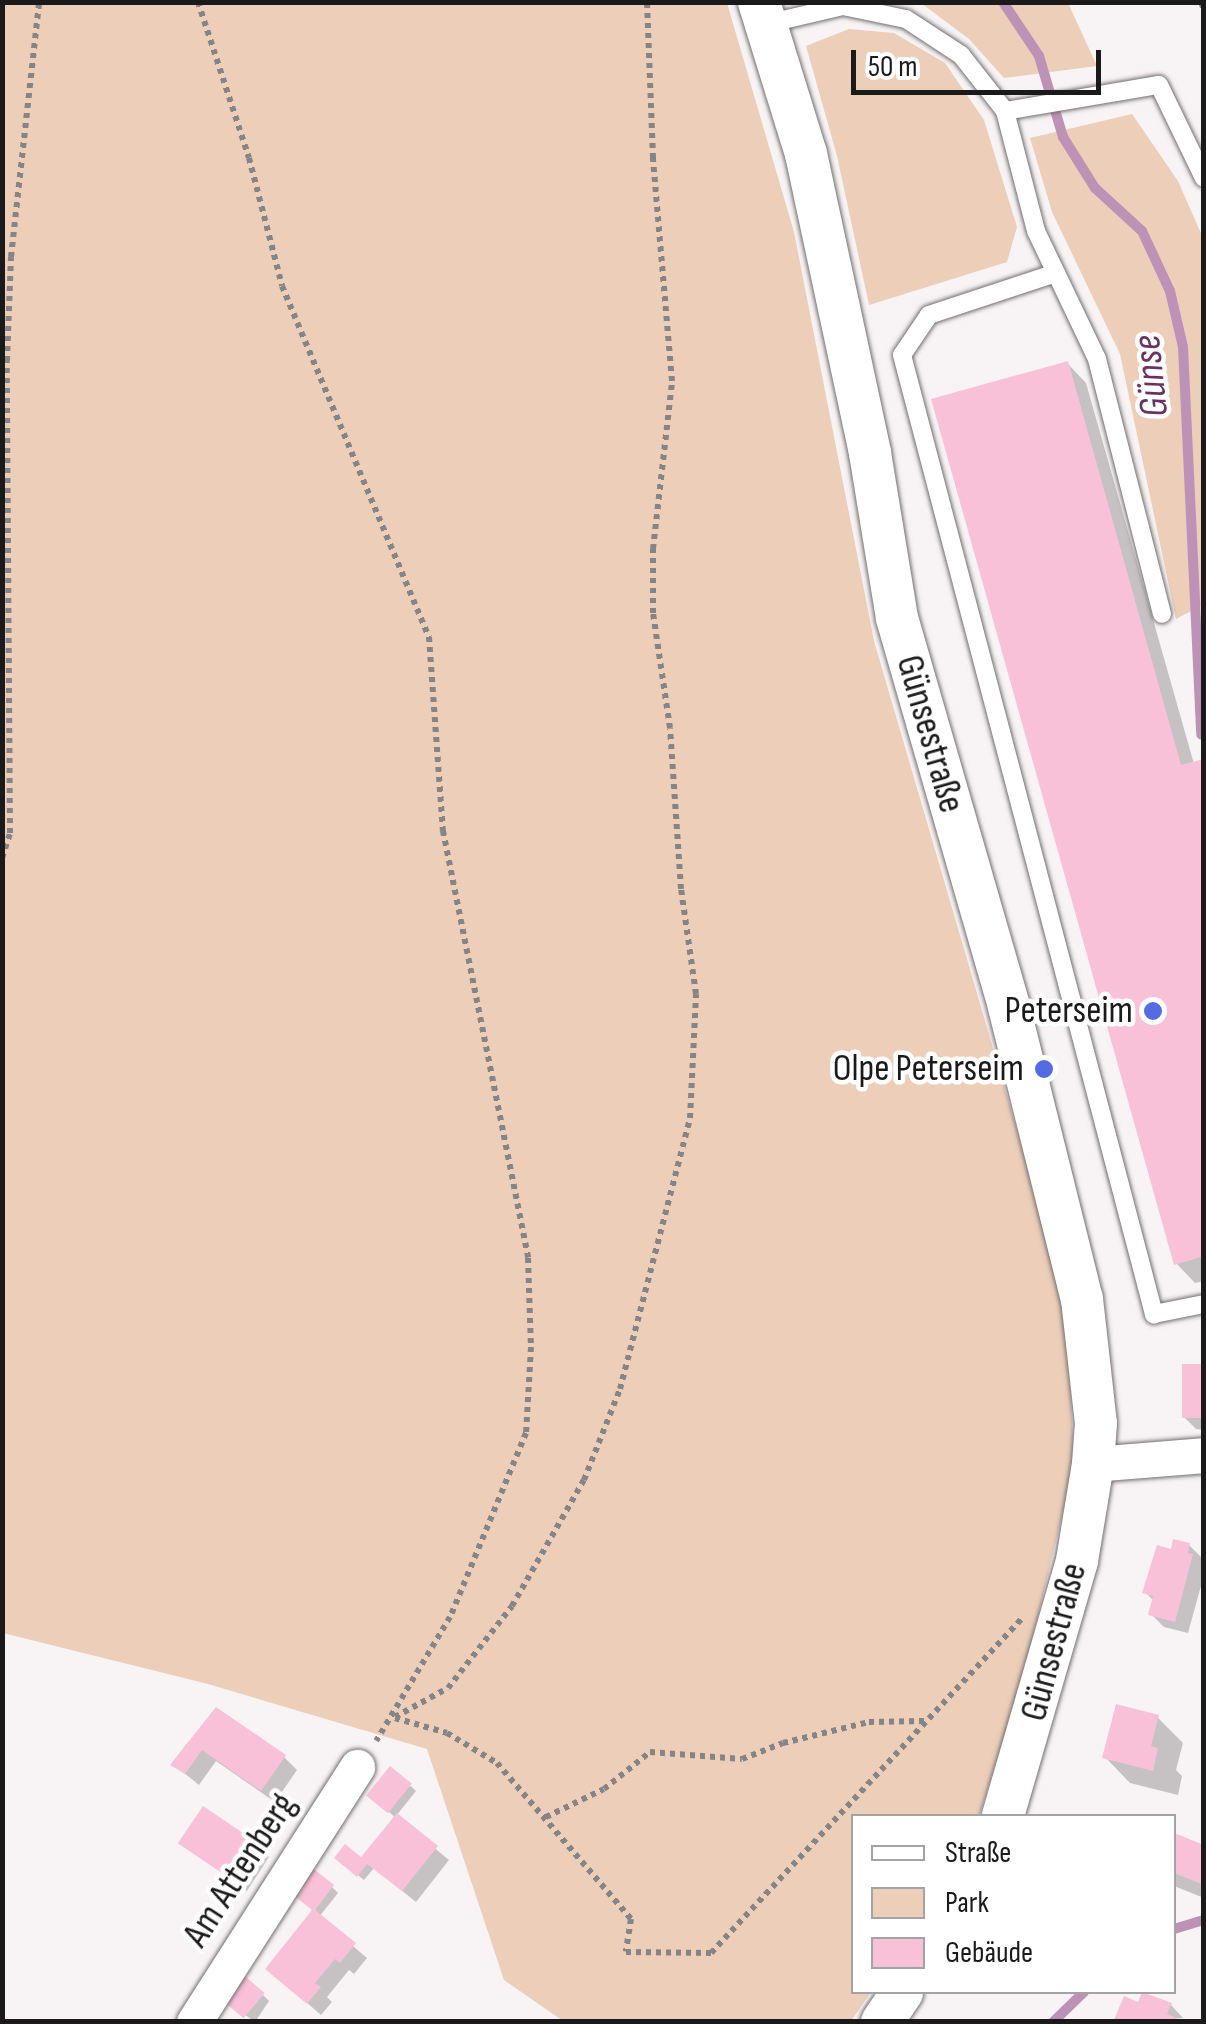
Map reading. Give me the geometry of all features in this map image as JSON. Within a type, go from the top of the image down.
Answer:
[{"type":"street","name":"Günsestraße","points":[[762,13],[806,154],[870,453],[898,618],[1009,1007],[1082,1299],[1096,1423],[1093,1464],[1077,1562],[1004,1814]]},
{"type":"street","points":[[1093,1464],[1204,1455]]},
{"type":"street","name":"Am Attenberg","points":[[194,2022],[357,1766]]},
{"type":"street","points":[[882,2022],[901,1994]]},
{"type":"lane","points":[[762,13],[843,6],[906,19],[961,55],[1005,111],[1036,231],[1096,359],[1162,614]]},
{"type":"lane","points":[[1005,111],[1158,85],[1204,178]]},
{"type":"lane","points":[[1056,273],[929,316],[902,355],[1154,1314],[1204,1304]]},
{"type":"path","points":[[2,858],[10,833],[7,361],[12,257],[38,2]]},
{"type":"path","points":[[198,2],[250,158],[282,286],[428,637],[443,831],[528,1258],[531,1347],[526,1433],[450,1616],[394,1718]]},
{"type":"path","points":[[394,1718],[448,1688],[512,1606],[584,1480],[620,1388],[690,1118],[696,994],[681,889],[670,728],[653,613],[653,549],[672,381],[653,158],[646,2]]},
{"type":"path","points":[[1201,2],[1204,10]]},
{"type":"path","points":[[394,1718],[448,1733],[497,1763],[631,1919],[626,1952],[711,1953],[1025,1615]]},
{"type":"path","points":[[546,1817],[604,1789],[650,1752],[742,1759],[784,1743],[869,1722],[925,1721]]},
{"type":"green space","points":[[3,3],[727,3],[794,232],[874,641],[1066,1298],[1074,1466],[1023,1678],[980,1814],[851,1814],[851,1994],[870,1994],[851,2021],[563,2021],[504,1980],[427,1749],[208,1684],[3,1633]]},
{"type":"green space","points":[[921,3],[1068,3],[1097,66],[1004,78],[969,39]]},
{"type":"green space","points":[[849,29],[894,33],[945,63],[984,120],[1017,227],[1007,262],[869,305],[837,156],[806,46]]},
{"type":"green space","points":[[1132,114],[1178,181],[1203,238],[1203,605],[1176,619],[1120,354],[1052,212],[1030,138]]},
{"type":"building","name":"Peterseim","points":[[1068,361],[1181,765],[1204,759],[1204,1256],[1174,1265],[931,399]]},
{"type":"building","points":[[1182,1364],[1204,1364],[1204,1418],[1182,1418]]},
{"type":"building","points":[[1173,1539],[1190,1543],[1188,1553],[1193,1554],[1175,1622],[1148,1615],[1153,1596],[1142,1593],[1157,1545],[1171,1549]]},
{"type":"building","points":[[1116,1704],[1159,1715],[1151,1746],[1158,1748],[1153,1771],[1102,1758]]},
{"type":"building","points":[[216,1707],[286,1755],[261,1791],[202,1750],[185,1774],[170,1765]]},
{"type":"building","points":[[390,1766],[412,1784],[388,1813],[366,1796]]},
{"type":"building","points":[[203,1806],[258,1843],[233,1880],[178,1843]]},
{"type":"building","points":[[397,1813],[438,1846],[402,1891],[367,1864],[357,1877],[334,1858],[345,1844],[361,1857]]},
{"type":"building","points":[[1176,1834],[1204,1845],[1204,1885],[1176,1874]]},
{"type":"building","points":[[310,1866],[334,1885],[315,1910],[356,1943],[340,1963],[335,1959],[315,1983],[321,1987],[307,2004],[265,1969],[312,1910],[292,1894]]},
{"type":"building","points":[[241,1973],[265,1993],[244,2018],[220,1998]]},
{"type":"building","points":[[1141,1994],[1147,1994],[1172,2003],[1167,2014],[1176,2018],[1174,2022],[1113,2022],[1124,1996],[1138,2002]]},
{"type":"waterway","name":"Günse","points":[[1003,2],[1039,56],[1063,137],[1095,188],[1142,231],[1170,291],[1183,347],[1201,735]]},
{"type":"waterway","name":"Günse","points":[[1176,1928],[1204,1920]]},
{"type":"waterway","name":"Günse","points":[[1053,2022],[1082,1994]]},
{"type":"place","name":"Peterseim","points":[[1153,1011]]},
{"type":"place","name":"Olpe Peterseim","points":[[1044,1069]]}]
